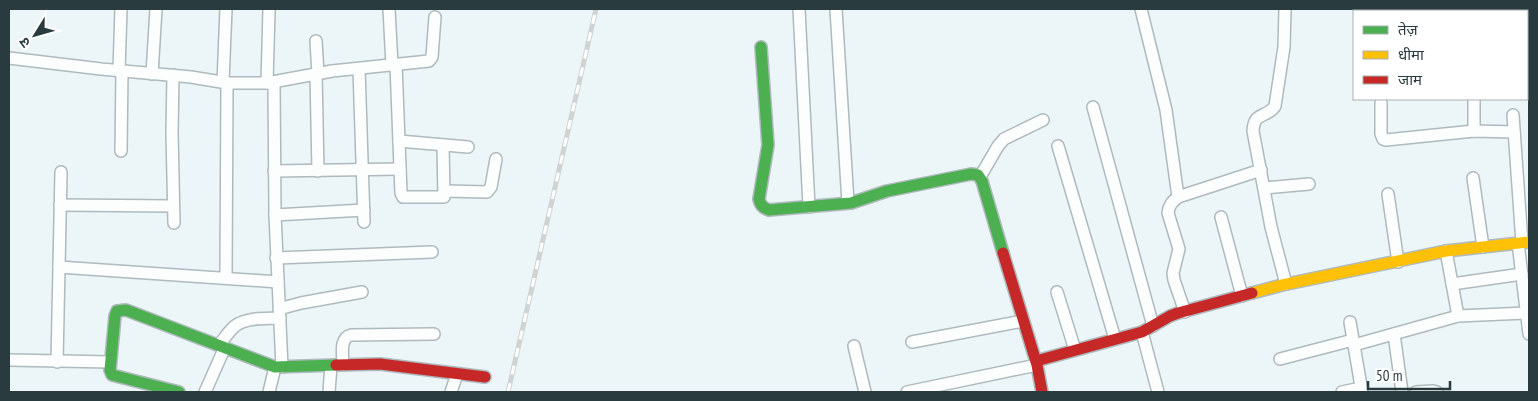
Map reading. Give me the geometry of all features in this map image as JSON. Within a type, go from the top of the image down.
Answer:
[{"type":"street","points":[[121,9],[121,151]]},
{"type":"street","points":[[152,74],[156,9]]},
{"type":"street","points":[[226,9],[226,278]]},
{"type":"street","points":[[389,9],[399,142],[400,193],[404,197],[442,197],[445,195],[444,145]]},
{"type":"street","points":[[799,9],[809,207]]},
{"type":"street","points":[[836,9],[848,203]]},
{"type":"street","points":[[1141,9],[1166,110],[1178,197]]},
{"type":"street","points":[[1285,9],[1284,47],[1275,106],[1270,112],[1257,118],[1253,131],[1272,227],[1286,284]]},
{"type":"street","points":[[269,10],[279,314],[279,367],[269,392]]},
{"type":"street","points":[[9,58],[173,75],[225,83],[270,83],[317,74],[429,61],[431,60],[434,17]]},
{"type":"street","points":[[316,41],[318,171]]},
{"type":"street","points":[[761,47],[768,145],[759,193],[760,204],[764,208],[769,210],[848,203],[887,191],[971,174],[980,177]]},
{"type":"street","points":[[359,69],[364,222]]},
{"type":"street","points":[[173,75],[174,223]]},
{"type":"street","points":[[1474,100],[1474,131]]},
{"type":"street","points":[[1381,104],[1381,134],[1383,139],[1474,131],[1514,132]]},
{"type":"street","points":[[1093,107],[1147,329],[1158,392]]},
{"type":"street","points":[[1513,115],[1523,243],[1522,274],[1529,334]]},
{"type":"street","points":[[1042,392],[1036,363],[980,177],[1004,139],[1043,120]]},
{"type":"street","points":[[399,142],[468,147]]},
{"type":"street","points":[[1058,146],[1115,339]]},
{"type":"street","points":[[445,191],[487,192],[491,187],[496,159]]},
{"type":"street","points":[[274,171],[400,169]]},
{"type":"street","points":[[1185,312],[1174,280],[1173,273],[1179,249],[1168,214],[1168,207],[1178,197],[1261,170]]},
{"type":"street","points":[[1517,171],[1529,170]]},
{"type":"street","points":[[57,362],[60,172]]},
{"type":"street","points":[[1473,178],[1483,247]]},
{"type":"street","points":[[1264,188],[1310,184]]},
{"type":"street","points":[[1388,194],[1398,262]]},
{"type":"street","points":[[60,205],[173,206]]},
{"type":"street","points":[[275,215],[364,210]]},
{"type":"street","points":[[1221,217],[1242,296]]},
{"type":"street","points":[[906,392],[1036,363],[1147,329],[1170,316],[1286,284],[1446,251],[1523,243]]},
{"type":"street","points":[[1446,251],[1458,316]]},
{"type":"street","points":[[276,258],[432,252]]},
{"type":"street","points":[[59,267],[278,282]]},
{"type":"street","points":[[1452,284],[1522,274]]},
{"type":"street","points":[[205,392],[222,346],[234,327],[241,322],[279,314],[301,303],[362,292]]},
{"type":"street","points":[[1057,292],[1075,350]]},
{"type":"street","points":[[179,392],[115,376],[110,372],[114,316],[117,312],[126,310],[265,364],[279,367],[386,365],[485,377]]},
{"type":"street","points":[[1280,359],[1394,334],[1458,316],[1527,313]]},
{"type":"street","points":[[912,342],[1023,321]]},
{"type":"street","points":[[1342,392],[1362,390],[1350,322]]},
{"type":"street","points":[[343,365],[343,341],[351,334],[434,334]]},
{"type":"street","points":[[1394,334],[1402,392]]},
{"type":"street","points":[[854,346],[865,392]]},
{"type":"street","points":[[9,360],[110,362]]},
{"type":"street","points":[[329,392],[331,366]]},
{"type":"street","points":[[451,392],[457,374]]},
{"type":"street","points":[[1416,392],[1437,392]]},
{"type":"railway","points":[[508,392],[596,9]]},
{"type":"traffic: fast","points":[[761,47],[768,145],[759,199],[763,207],[769,210],[851,203],[887,191],[971,174],[978,175],[982,181],[1003,253]]},
{"type":"traffic: fast","points":[[179,392],[112,375],[110,370],[117,311],[126,310],[275,367],[336,365]]},
{"type":"traffic: slow","points":[[1252,293],[1446,251],[1529,242]]},
{"type":"traffic: jam","points":[[1003,253],[1037,365],[1042,392]]},
{"type":"traffic: jam","points":[[1036,361],[1142,332],[1178,313],[1252,293]]},
{"type":"traffic: jam","points":[[336,365],[380,364],[485,377]]}]
